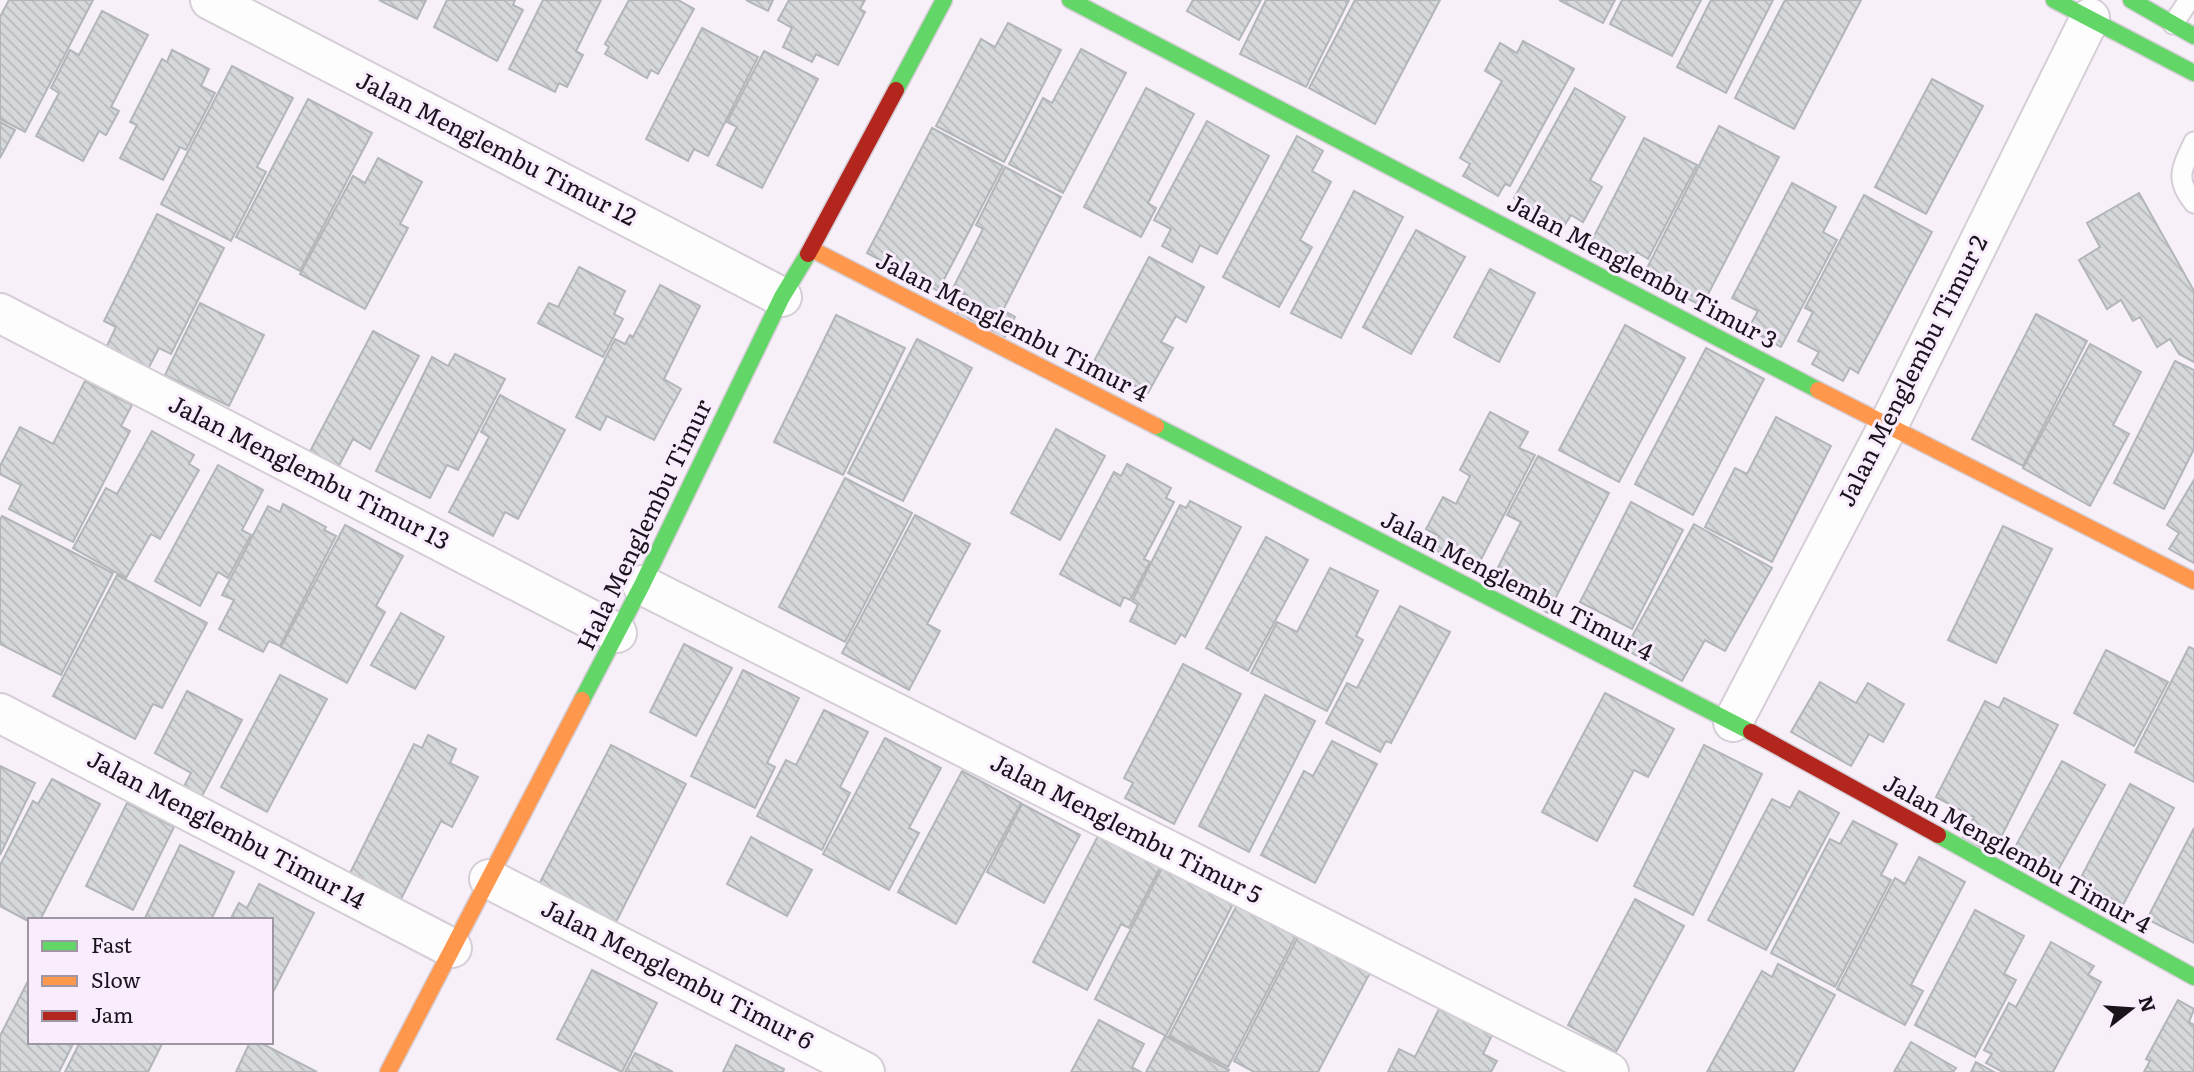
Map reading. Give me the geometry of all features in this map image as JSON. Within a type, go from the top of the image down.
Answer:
[{"type":"street","name":"Jalan Menglembu Timur 12","points":[[209,0],[782,298]]},
{"type":"street","name":"Hala Menglembu Timur","points":[[388,1072],[642,585],[782,298],[944,0]]},
{"type":"street","name":"Jalan Menglembu Timur 3","points":[[1070,0],[1888,426],[2194,581]]},
{"type":"street","points":[[2054,0],[2194,73]]},
{"type":"street","points":[[2131,0],[2194,36]]},
{"type":"street","name":"Jalan Menglembu Timur 2","points":[[1733,722],[1888,426],[2090,18]]},
{"type":"street","name":"Jalan Menglembu Timur 4","points":[[811,249],[1733,722],[2194,977]]},
{"type":"street","name":"Jalan Menglembu Timur 13","points":[[0,313],[617,633]]},
{"type":"street","name":"Jalan Menglembu Timur 5","points":[[642,585],[1609,1072]]},
{"type":"street","name":"Jalan Menglembu Timur 14","points":[[0,713],[452,948]]},
{"type":"street","name":"Jalan Menglembu Timur 6","points":[[489,879],[865,1072]]},
{"type":"lane","points":[[2173,24],[2189,0]]},
{"type":"lane","points":[[2194,142],[2181,169],[2183,189],[2194,203]]},
{"type":"building","points":[[9,0],[93,0],[25,132],[0,119],[0,17]]},
{"type":"building","points":[[379,0],[426,0],[417,19]]},
{"type":"building","points":[[447,0],[515,0],[513,5],[523,10],[497,61],[434,27]]},
{"type":"building","points":[[543,0],[601,0],[576,51],[583,55],[567,87],[559,83],[555,92],[509,69]]},
{"type":"building","points":[[629,0],[678,0],[694,9],[658,74],[651,70],[647,78],[605,54],[609,47],[605,44]]},
{"type":"building","points":[[746,0],[773,0],[768,11]]},
{"type":"building","points":[[789,0],[865,0],[860,9],[865,12],[838,65],[816,54],[812,62],[783,47],[792,28],[778,20]]},
{"type":"building","points":[[1193,0],[1261,0],[1239,40],[1187,11]]},
{"type":"building","points":[[1266,0],[1349,0],[1306,87],[1240,54]]},
{"type":"building","points":[[1355,0],[1440,0],[1375,124],[1309,88]]},
{"type":"building","points":[[1559,0],[1615,0],[1603,23]]},
{"type":"building","points":[[1622,0],[1701,0],[1672,56],[1610,24]]},
{"type":"building","points":[[1711,0],[1773,0],[1726,93],[1677,67]]},
{"type":"building","points":[[1785,0],[1861,0],[1794,129],[1735,98]]},
{"type":"building","points":[[102,11],[148,35],[111,107],[119,111],[106,135],[99,131],[83,161],[36,136],[59,93],[51,88],[70,50],[79,55]]},
{"type":"building","points":[[1008,23],[1061,50],[1004,162],[936,126],[981,39],[995,47]]},
{"type":"building","points":[[702,28],[758,57],[708,156],[694,149],[688,161],[646,139]]},
{"type":"building","points":[[1523,41],[1574,69],[1510,186],[1505,184],[1498,196],[1463,176],[1470,164],[1460,158],[1502,81],[1485,71],[1500,43],[1517,53]]},
{"type":"building","points":[[1081,49],[1126,73],[1063,193],[1009,164],[1043,98],[1052,103]]},
{"type":"building","points":[[172,50],[209,69],[201,86],[215,93],[186,150],[180,147],[163,180],[120,158],[137,125],[130,122],[162,59],[167,62]]},
{"type":"building","points":[[764,51],[818,79],[762,188],[717,165],[737,127],[727,122]]},
{"type":"building","points":[[232,66],[293,98],[257,167],[266,172],[231,241],[161,204]]},
{"type":"building","points":[[1932,79],[1983,106],[1926,214],[1875,187]]},
{"type":"building","points":[[1146,88],[1194,114],[1148,203],[1156,208],[1141,237],[1084,207]]},
{"type":"building","points":[[1575,88],[1625,117],[1590,180],[1602,187],[1583,222],[1571,215],[1564,226],[1514,198]]},
{"type":"building","points":[[308,99],[372,133],[300,271],[236,237]]},
{"type":"building","points":[[1207,121],[1269,156],[1217,254],[1200,245],[1192,262],[1162,246],[1171,229],[1154,220]]},
{"type":"building","points":[[0,122],[15,130],[0,158]]},
{"type":"building","points":[[1719,126],[1779,157],[1702,306],[1643,276]]},
{"type":"building","points":[[932,128],[1003,166],[938,291],[867,253]]},
{"type":"building","points":[[1297,136],[1323,151],[1312,171],[1331,182],[1300,240],[1312,247],[1279,307],[1223,277]]},
{"type":"building","points":[[1644,138],[1697,165],[1648,259],[1637,252],[1631,263],[1591,242]]},
{"type":"building","points":[[378,158],[422,182],[400,224],[408,228],[365,309],[300,274],[353,176],[365,183]]},
{"type":"building","points":[[1005,167],[1061,197],[1003,310],[1015,317],[1002,342],[955,318],[966,296],[953,288],[983,229],[976,225]]},
{"type":"building","points":[[1792,183],[1836,207],[1823,232],[1837,240],[1781,347],[1748,329],[1758,311],[1732,298]]},
{"type":"building","points":[[1354,191],[1403,217],[1341,338],[1291,313]]},
{"type":"building","points":[[2139,193],[2194,291],[2194,362],[2179,354],[2170,339],[2157,347],[2140,317],[2133,321],[2121,300],[2107,309],[2079,260],[2100,247],[2087,223]]},
{"type":"building","points":[[1864,195],[1932,232],[1858,373],[1850,368],[1843,381],[1812,364],[1819,352],[1798,341],[1813,312],[1805,308]]},
{"type":"building","points":[[157,214],[224,248],[171,354],[159,348],[147,371],[105,350],[116,327],[104,321]]},
{"type":"building","points":[[1416,230],[1465,257],[1411,354],[1363,327]]},
{"type":"building","points":[[1149,257],[1204,287],[1186,322],[1176,316],[1161,342],[1173,348],[1148,393],[1093,363]]},
{"type":"building","points":[[579,267],[625,291],[614,314],[623,319],[603,357],[538,323],[549,303],[558,307]]},
{"type":"building","points":[[1490,269],[1535,293],[1499,362],[1454,337]]},
{"type":"building","points":[[660,285],[700,306],[664,379],[681,389],[654,440],[607,416],[600,430],[576,417],[615,339],[625,344],[630,335],[633,337]]},
{"type":"building","points":[[200,303],[264,335],[229,406],[165,375]]},
{"type":"building","points":[[2036,314],[2087,341],[2023,466],[1972,439]]},
{"type":"building","points":[[836,315],[905,348],[843,475],[774,442]]},
{"type":"building","points":[[1625,325],[1685,358],[1619,482],[1559,450]]},
{"type":"building","points":[[373,331],[419,356],[370,449],[353,439],[335,473],[307,457]]},
{"type":"building","points":[[917,339],[972,368],[903,501],[848,473]]},
{"type":"building","points":[[2090,344],[2141,372],[2113,425],[2129,434],[2090,506],[2023,468]]},
{"type":"building","points":[[1706,348],[1764,379],[1693,515],[1635,484]]},
{"type":"building","points":[[455,354],[505,379],[458,470],[447,465],[430,498],[376,471],[432,357],[448,366]]},
{"type":"building","points":[[2175,361],[2194,370],[2194,449],[2164,509],[2114,483]]},
{"type":"building","points":[[85,381],[132,405],[121,426],[130,431],[73,542],[9,509],[21,485],[0,474],[0,466],[20,427],[53,444]]},
{"type":"building","points":[[500,395],[565,430],[518,519],[505,512],[493,536],[449,512],[489,437],[481,432]]},
{"type":"building","points":[[1490,412],[1528,432],[1519,448],[1535,455],[1475,571],[1433,549],[1439,536],[1426,529],[1443,497],[1456,504],[1470,476],[1460,470]]},
{"type":"building","points":[[1776,417],[1831,446],[1772,562],[1705,527],[1735,468],[1747,474]]},
{"type":"building","points":[[1056,429],[1105,456],[1060,540],[1011,513]]},
{"type":"building","points":[[152,431],[194,455],[189,464],[199,470],[160,539],[151,534],[126,578],[73,548],[106,488],[117,494]]},
{"type":"building","points":[[1538,456],[1609,493],[1548,613],[1490,583],[1521,522],[1507,515]]},
{"type":"building","points":[[1127,464],[1171,488],[1166,498],[1174,502],[1144,559],[1150,562],[1130,600],[1124,597],[1120,606],[1060,574],[1114,472],[1121,476]]},
{"type":"building","points":[[218,465],[263,490],[242,530],[251,535],[228,578],[218,572],[200,606],[155,581]]},
{"type":"building","points":[[845,478],[912,513],[845,642],[779,607]]},
{"type":"building","points":[[2194,480],[2194,563],[2169,549],[2179,533],[2167,525]]},
{"type":"building","points":[[1190,501],[1241,527],[1185,637],[1181,634],[1175,644],[1130,621],[1138,605],[1132,601],[1180,505],[1186,508]]},
{"type":"building","points":[[1631,502],[1683,530],[1632,629],[1580,602]]},
{"type":"building","points":[[283,504],[326,527],[324,530],[336,536],[280,646],[269,641],[263,652],[219,629],[234,600],[222,595],[268,506],[280,512]]},
{"type":"building","points":[[915,515],[970,544],[927,624],[940,631],[909,690],[842,653]]},
{"type":"building","points":[[2,516],[113,573],[61,675],[0,644]]},
{"type":"building","points":[[1694,524],[1772,568],[1725,651],[1705,640],[1682,681],[1625,649]]},
{"type":"building","points":[[345,525],[403,556],[376,606],[385,612],[347,683],[281,647]]},
{"type":"building","points":[[2003,526],[2052,549],[1996,663],[1948,640]]},
{"type":"building","points":[[1266,537],[1308,560],[1248,671],[1206,648]]},
{"type":"building","points":[[1330,568],[1378,591],[1356,636],[1363,640],[1327,711],[1251,673],[1277,622],[1297,632]]},
{"type":"building","points":[[117,575],[207,623],[162,708],[153,704],[135,739],[53,696]]},
{"type":"building","points":[[1400,606],[1450,632],[1391,743],[1386,741],[1380,752],[1326,723],[1347,683],[1357,688]]},
{"type":"building","points":[[401,613],[444,637],[415,689],[371,665]]},
{"type":"building","points":[[684,644],[732,668],[696,736],[650,712]]},
{"type":"building","points":[[2189,647],[2194,649],[2194,782],[2135,752]]},
{"type":"building","points":[[2106,650],[2168,682],[2134,746],[2074,713]]},
{"type":"building","points":[[1183,664],[1241,694],[1174,824],[1125,798],[1133,783],[1124,778]]},
{"type":"building","points":[[743,670],[799,698],[767,763],[775,767],[755,808],[691,776]]},
{"type":"building","points":[[280,675],[327,699],[267,812],[221,787]]},
{"type":"building","points":[[1820,682],[1856,703],[1868,683],[1904,704],[1883,742],[1869,734],[1851,766],[1791,732]]},
{"type":"building","points":[[187,691],[242,720],[201,798],[183,788],[191,773],[155,753]]},
{"type":"building","points":[[1605,693],[1674,729],[1648,777],[1634,770],[1597,841],[1542,812]]},
{"type":"building","points":[[1265,695],[1315,721],[1249,852],[1199,826]]},
{"type":"building","points":[[2004,698],[2058,725],[1992,855],[1962,839],[1974,817],[1936,797],[1985,701],[1999,708]]},
{"type":"building","points":[[824,710],[868,732],[840,787],[850,793],[822,850],[757,816],[786,760],[796,765]]},
{"type":"building","points":[[428,735],[456,749],[450,763],[478,777],[452,827],[441,821],[401,899],[350,873],[414,744],[422,748]]},
{"type":"building","points":[[885,738],[941,768],[909,828],[919,833],[889,890],[823,854]]},
{"type":"building","points":[[1332,741],[1377,764],[1315,883],[1261,855],[1304,771],[1313,776]]},
{"type":"building","points":[[611,745],[686,784],[613,928],[537,888]]},
{"type":"building","points":[[1704,745],[1762,774],[1693,915],[1634,886]]},
{"type":"building","points":[[2062,761],[2105,785],[2057,872],[2014,849]]},
{"type":"building","points":[[0,766],[35,783],[0,855]]},
{"type":"building","points":[[962,771],[1021,803],[956,924],[898,892]]},
{"type":"building","points":[[52,779],[100,804],[41,918],[28,918],[28,921],[0,906],[0,865],[33,801],[38,804]]},
{"type":"building","points":[[2130,784],[2174,808],[2123,905],[2079,881]]},
{"type":"building","points":[[1799,791],[1839,813],[1766,950],[1708,920],[1772,799],[1790,808]]},
{"type":"building","points":[[127,803],[174,827],[133,910],[86,886]]},
{"type":"building","points":[[1022,804],[1080,835],[1044,903],[987,872]]},
{"type":"building","points":[[1853,821],[1897,844],[1881,875],[1891,880],[1835,987],[1771,953],[1830,839],[1840,844]]},
{"type":"building","points":[[2194,828],[2194,943],[2147,919]]},
{"type":"building","points":[[1101,830],[1163,862],[1129,928],[1121,924],[1087,990],[1033,962]]},
{"type":"building","points":[[751,837],[812,870],[787,916],[727,884]]},
{"type":"building","points":[[180,845],[234,872],[212,918],[145,918]]},
{"type":"building","points":[[1919,857],[1965,882],[1911,985],[1923,991],[1905,1025],[1837,989],[1895,878],[1905,884]]},
{"type":"building","points":[[1165,862],[1236,898],[1166,1036],[1095,999]]},
{"type":"building","points":[[259,884],[314,913],[273,992],[273,918],[231,918],[239,903],[247,908]]},
{"type":"building","points":[[1240,899],[1299,930],[1228,1067],[1169,1036]]},
{"type":"building","points":[[1635,899],[1684,926],[1616,1052],[1568,1025]]},
{"type":"building","points":[[1975,910],[2024,936],[2004,974],[2016,980],[1975,1057],[1915,1025]]},
{"type":"building","points":[[1301,931],[1372,969],[1318,1072],[1254,1072],[1234,1061]]},
{"type":"building","points":[[2051,942],[2094,966],[2088,975],[2101,982],[2053,1072],[2003,1072],[1986,1063],[1992,1054],[1984,1050],[2009,1003],[2016,1007]]},
{"type":"building","points":[[1778,964],[1835,995],[1793,1072],[1707,1072],[1762,971],[1772,977]]},
{"type":"building","points":[[592,970],[657,1003],[622,1072],[557,1039]]},
{"type":"building","points":[[28,981],[28,1044],[73,1044],[59,1072],[0,1072],[0,1036]]},
{"type":"building","points":[[2178,1000],[2194,1009],[2189,1022],[2194,1025],[2194,1072],[2144,1072],[2150,1061],[2146,1059]]},
{"type":"building","points":[[1442,1003],[1495,1029],[1483,1054],[1497,1061],[1491,1072],[1388,1072],[1399,1049],[1415,1057]]},
{"type":"building","points":[[1099,1020],[1144,1044],[1132,1067],[1141,1072],[1071,1072]]},
{"type":"building","points":[[1165,1036],[1229,1070],[1228,1072],[1146,1072]]},
{"type":"building","points":[[1911,1042],[1956,1068],[1953,1072],[1894,1072]]},
{"type":"building","points":[[79,1044],[162,1044],[148,1072],[65,1072]]},
{"type":"building","points":[[249,1044],[263,1044],[317,1072],[236,1072]]},
{"type":"building","points":[[736,1045],[784,1069],[783,1072],[723,1072]]},
{"type":"building","points":[[635,1053],[673,1072],[625,1072]]},
{"type":"building","points":[[1976,1062],[1994,1072],[1971,1072]]},
{"type":"traffic: fast","points":[[896,90],[944,0]]},
{"type":"traffic: fast","points":[[1070,0],[1818,390]]},
{"type":"traffic: fast","points":[[2054,0],[2194,73]]},
{"type":"traffic: fast","points":[[2131,0],[2194,36]]},
{"type":"traffic: fast","points":[[582,700],[642,585],[782,297],[808,254]]},
{"type":"traffic: fast","points":[[1156,426],[1751,732]]},
{"type":"traffic: fast","points":[[1938,835],[2194,977]]},
{"type":"traffic: slow","points":[[811,249],[1156,426]]},
{"type":"traffic: slow","points":[[1818,390],[2194,581]]},
{"type":"traffic: slow","points":[[388,1072],[582,700]]},
{"type":"traffic: jam","points":[[808,254],[896,90]]},
{"type":"traffic: jam","points":[[1751,732],[1938,835]]}]
